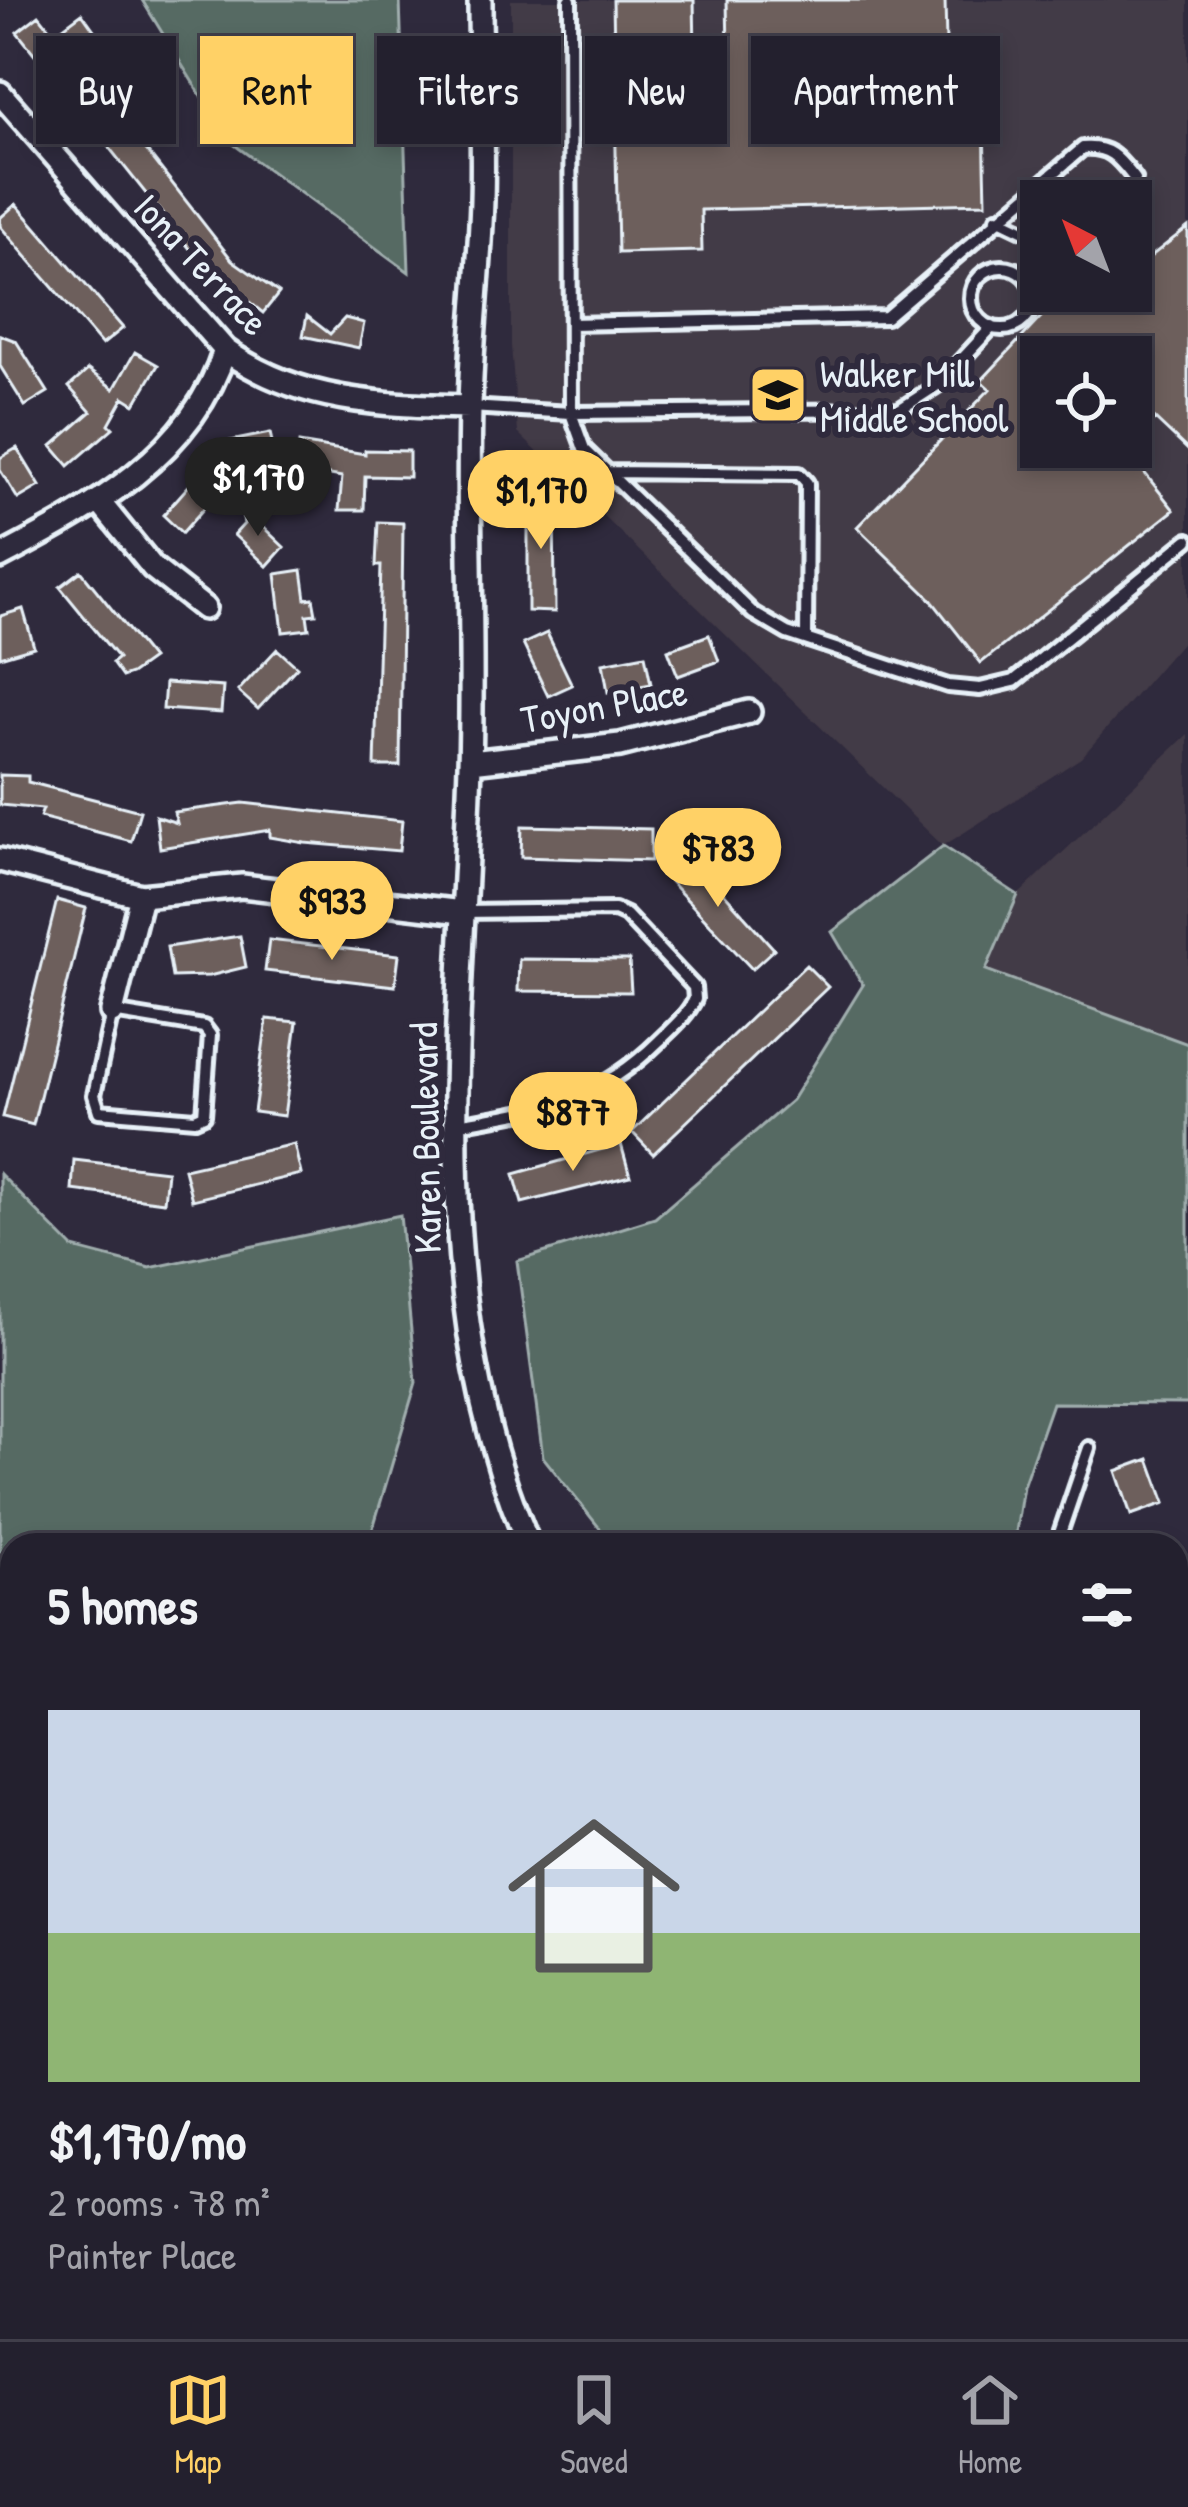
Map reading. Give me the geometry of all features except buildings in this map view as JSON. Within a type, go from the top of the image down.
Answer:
[{"type":"street","name":"Karen Boulevard","points":[[480,0],[482,197],[470,407],[471,762],[462,912],[458,1124],[471,1360],[479,1404],[525,1533]]},
{"type":"street","name":"Iona Terrace","points":[[0,93],[225,350],[287,386],[340,400],[470,407]]},
{"type":"street","points":[[0,557],[100,505],[191,418],[208,394],[225,350]]},
{"type":"street","points":[[100,505],[152,568],[204,608]]},
{"type":"street","name":"Toyon Place","points":[[471,762],[620,745],[749,712]]},
{"type":"street","points":[[0,860],[141,896],[242,886],[462,912]]},
{"type":"street","points":[[112,1012],[141,896]]},
{"type":"lane","points":[[570,0],[571,413],[584,449],[753,613],[806,639],[948,686],[980,689],[1014,681],[1188,540]]},
{"type":"lane","points":[[1044,180],[1083,148],[1101,147],[1115,154],[1134,180]]},
{"type":"lane","points":[[571,324],[886,317],[1020,200]]},
{"type":"lane","points":[[998,218],[1020,229]]},
{"type":"lane","points":[[470,407],[571,413],[899,410],[939,384],[992,328],[1012,328],[1032,308],[1032,286],[1008,267],[987,271],[973,287],[972,307],[992,328]]},
{"type":"lane","points":[[607,472],[799,474],[807,483],[806,639]]},
{"type":"lane","points":[[458,1124],[549,1108],[606,1087],[690,1010],[695,999],[694,988],[626,914],[615,910],[462,912]]},
{"type":"lane","points":[[112,1012],[204,1027],[210,1035],[204,1115],[195,1119],[99,1111],[94,1095],[112,1012]]},
{"type":"lane","points":[[1060,1533],[1089,1448]]},
{"type":"shaded area","name":"Walker Mill Middle School","points":[[511,0],[1188,0],[1188,635],[1081,758],[943,846],[518,433],[511,346],[511,144],[561,144],[561,36],[511,36]]},
{"type":"shaded area","points":[[1188,734],[1188,1044],[986,970],[1018,895]]},
{"type":"green space","points":[[142,0],[400,0],[401,36],[377,36],[377,144],[405,144],[409,272],[233,144],[353,144],[353,36],[200,36],[200,94],[176,55],[176,36],[164,36]]},
{"type":"green space","points":[[943,846],[1018,895],[986,970],[1188,1044],[1188,1404],[1052,1403],[1023,1486],[1016,1533],[603,1533],[543,1457],[517,1261],[655,1218],[792,1100],[863,985],[832,932]]},
{"type":"green space","points":[[0,1174],[73,1248],[150,1268],[400,1215],[416,1383],[372,1533],[0,1533]]},
{"type":"place","name":"Walker Mill Middle School","points":[[778,395]]}]
